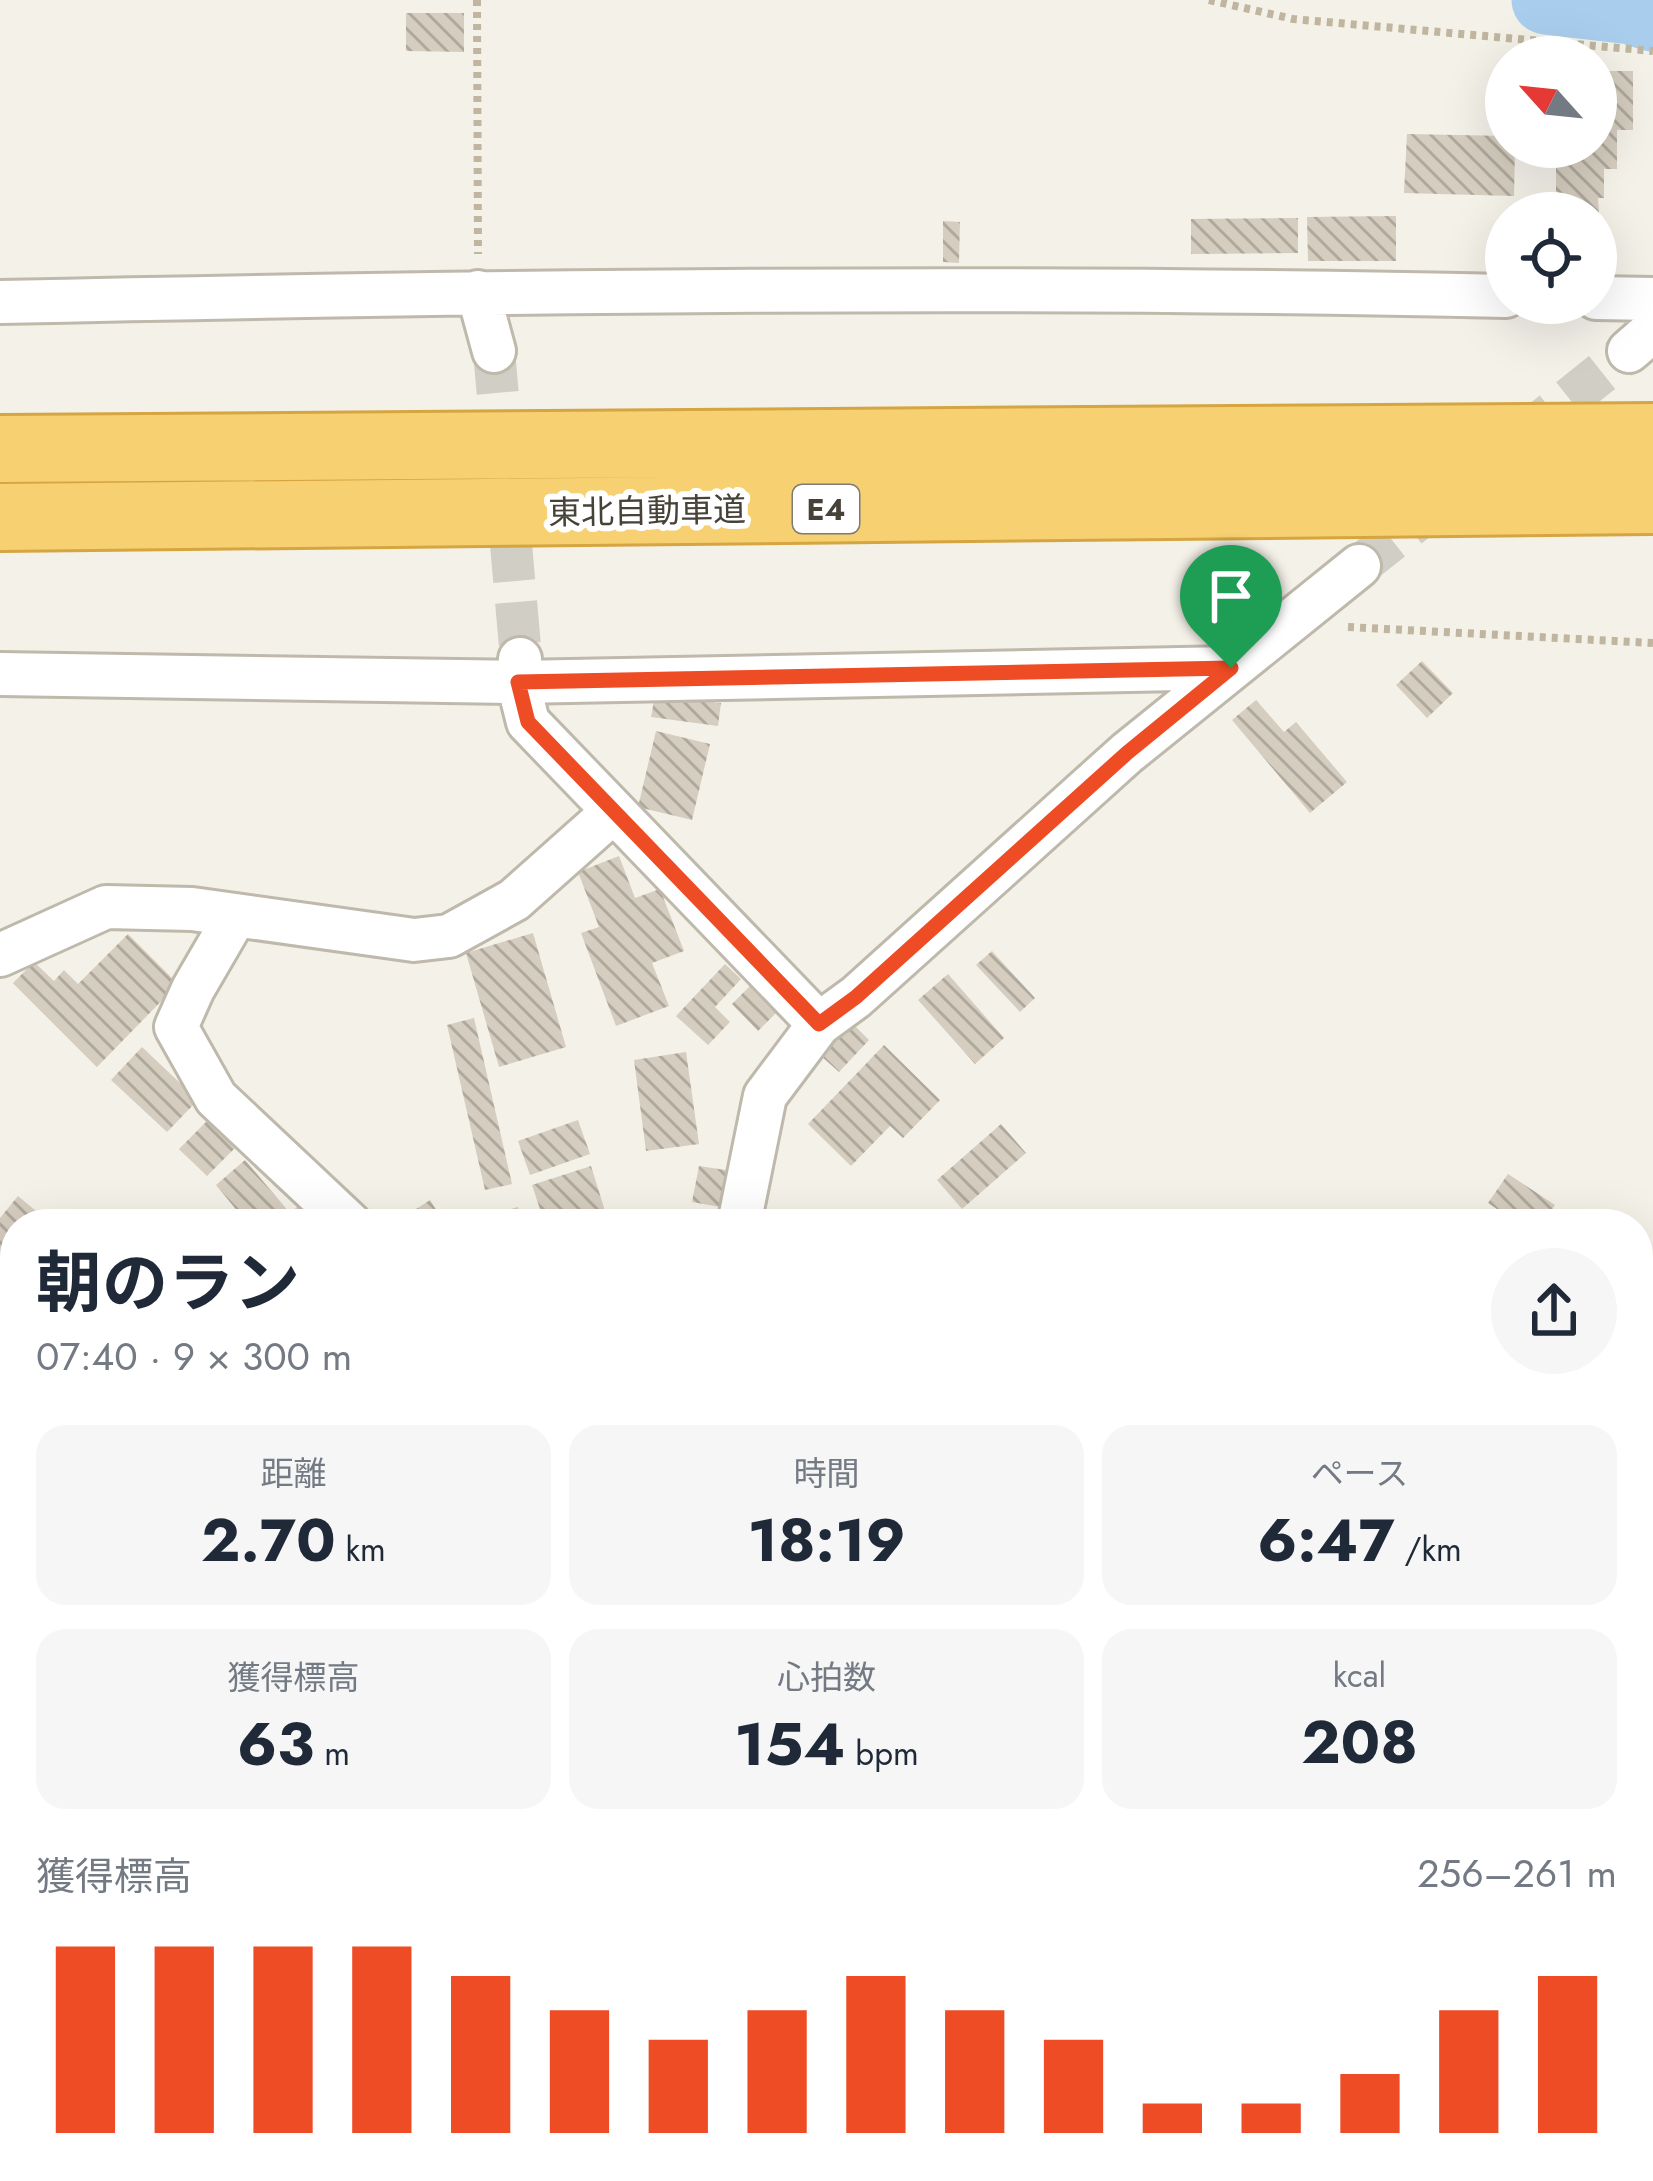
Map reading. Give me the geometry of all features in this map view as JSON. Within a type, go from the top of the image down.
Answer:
[{"type":"highway","name":"東北自動車道","points":[[0,449],[1653,437]]},
{"type":"highway","name":"東北自動車道","points":[[0,517],[1653,500]]},
{"type":"street","points":[[0,302],[478,292],[1216,289],[1485,295]]},
{"type":"street","points":[[478,292],[494,351]]},
{"type":"street","points":[[1617,298],[1653,299]]},
{"type":"street","points":[[742,1209],[766,1096],[819,1024],[856,997],[1127,753],[1359,566]]},
{"type":"street","points":[[0,674],[1231,668]]},
{"type":"street","points":[[519,670],[528,722],[819,1024]]},
{"type":"street","points":[[0,955],[106,907],[236,915],[414,940],[449,936],[514,900],[613,812]]},
{"type":"street","points":[[236,915],[176,1027],[216,1098],[334,1209]]},
{"type":"path","points":[[477,0],[478,292]]},
{"type":"path","points":[[1209,0],[1293,19],[1653,51]]},
{"type":"path","points":[[1287,624],[1653,643]]},
{"type":"building","points":[[406,13],[464,13],[464,52],[406,51]]},
{"type":"building","points":[[1617,71],[1633,71],[1633,130],[1617,130]]},
{"type":"building","points":[[1407,134],[1485,136],[1485,168],[1515,168],[1514,192],[1404,193]]},
{"type":"building","points":[[1556,168],[1617,168],[1604,169],[1604,192],[1556,192]]},
{"type":"building","points":[[1396,216],[1396,261],[1308,261],[1307,217]]},
{"type":"building","points":[[1298,218],[1298,253],[1191,254],[1191,219]]},
{"type":"building","points":[[943,221],[960,222],[959,263],[943,262]]},
{"type":"building","points":[[1422,661],[1453,693],[1427,718],[1396,685]]},
{"type":"building","points":[[655,695],[721,703],[718,726],[651,717]]},
{"type":"building","points":[[1256,700],[1284,732],[1296,722],[1347,782],[1310,813],[1232,720]]},
{"type":"building","points":[[656,731],[710,744],[692,820],[638,807]]},
{"type":"building","points":[[619,856],[635,898],[660,889],[684,951],[652,963],[669,1006],[616,1026],[581,933],[599,927],[578,872]]},
{"type":"building","points":[[533,933],[566,1047],[499,1067],[466,953]]},
{"type":"building","points":[[128,934],[178,984],[97,1067],[13,983],[34,962],[54,981],[64,970],[78,984]]},
{"type":"building","points":[[992,951],[1035,998],[1020,1012],[976,965]]},
{"type":"building","points":[[725,964],[741,979],[715,1007],[730,1022],[708,1045],[676,1016]]},
{"type":"building","points":[[948,974],[1004,1038],[975,1064],[918,1000]]},
{"type":"building","points":[[755,981],[781,1008],[758,1031],[732,1004]]},
{"type":"building","points":[[474,1018],[512,1184],[485,1190],[447,1025]]},
{"type":"building","points":[[852,1023],[869,1040],[839,1072],[821,1056]]},
{"type":"building","points":[[884,1045],[940,1100],[903,1138],[890,1126],[851,1166],[808,1124]]},
{"type":"building","points":[[142,1047],[198,1100],[167,1132],[111,1080]]},
{"type":"building","points":[[686,1052],[699,1144],[646,1151],[634,1060]]},
{"type":"building","points":[[215,1113],[243,1140],[207,1176],[179,1149]]},
{"type":"building","points":[[578,1120],[590,1154],[530,1175],[518,1141]]},
{"type":"building","points":[[1001,1124],[1026,1153],[962,1209],[937,1180]]},
{"type":"building","points":[[245,1160],[287,1209],[236,1209],[216,1185]]},
{"type":"building","points":[[591,1166],[604,1209],[540,1209],[532,1185]]},
{"type":"building","points":[[699,1166],[732,1171],[726,1208],[692,1202]]},
{"type":"building","points":[[1508,1174],[1555,1205],[1552,1209],[1497,1209],[1488,1203]]},
{"type":"building","points":[[18,1196],[34,1209],[7,1209]]},
{"type":"waterway","points":[[1546,0],[1653,17]]},
{"type":"tunnel","points":[[494,351],[521,658]]},
{"type":"tunnel","points":[[1520,438],[1629,351]]},
{"type":"tunnel","points":[[1359,566],[1443,500]]},
{"type":"route","points":[[1231,668],[1127,753],[856,997],[819,1024],[528,722],[518,682],[1053,671],[1231,668]]}]
